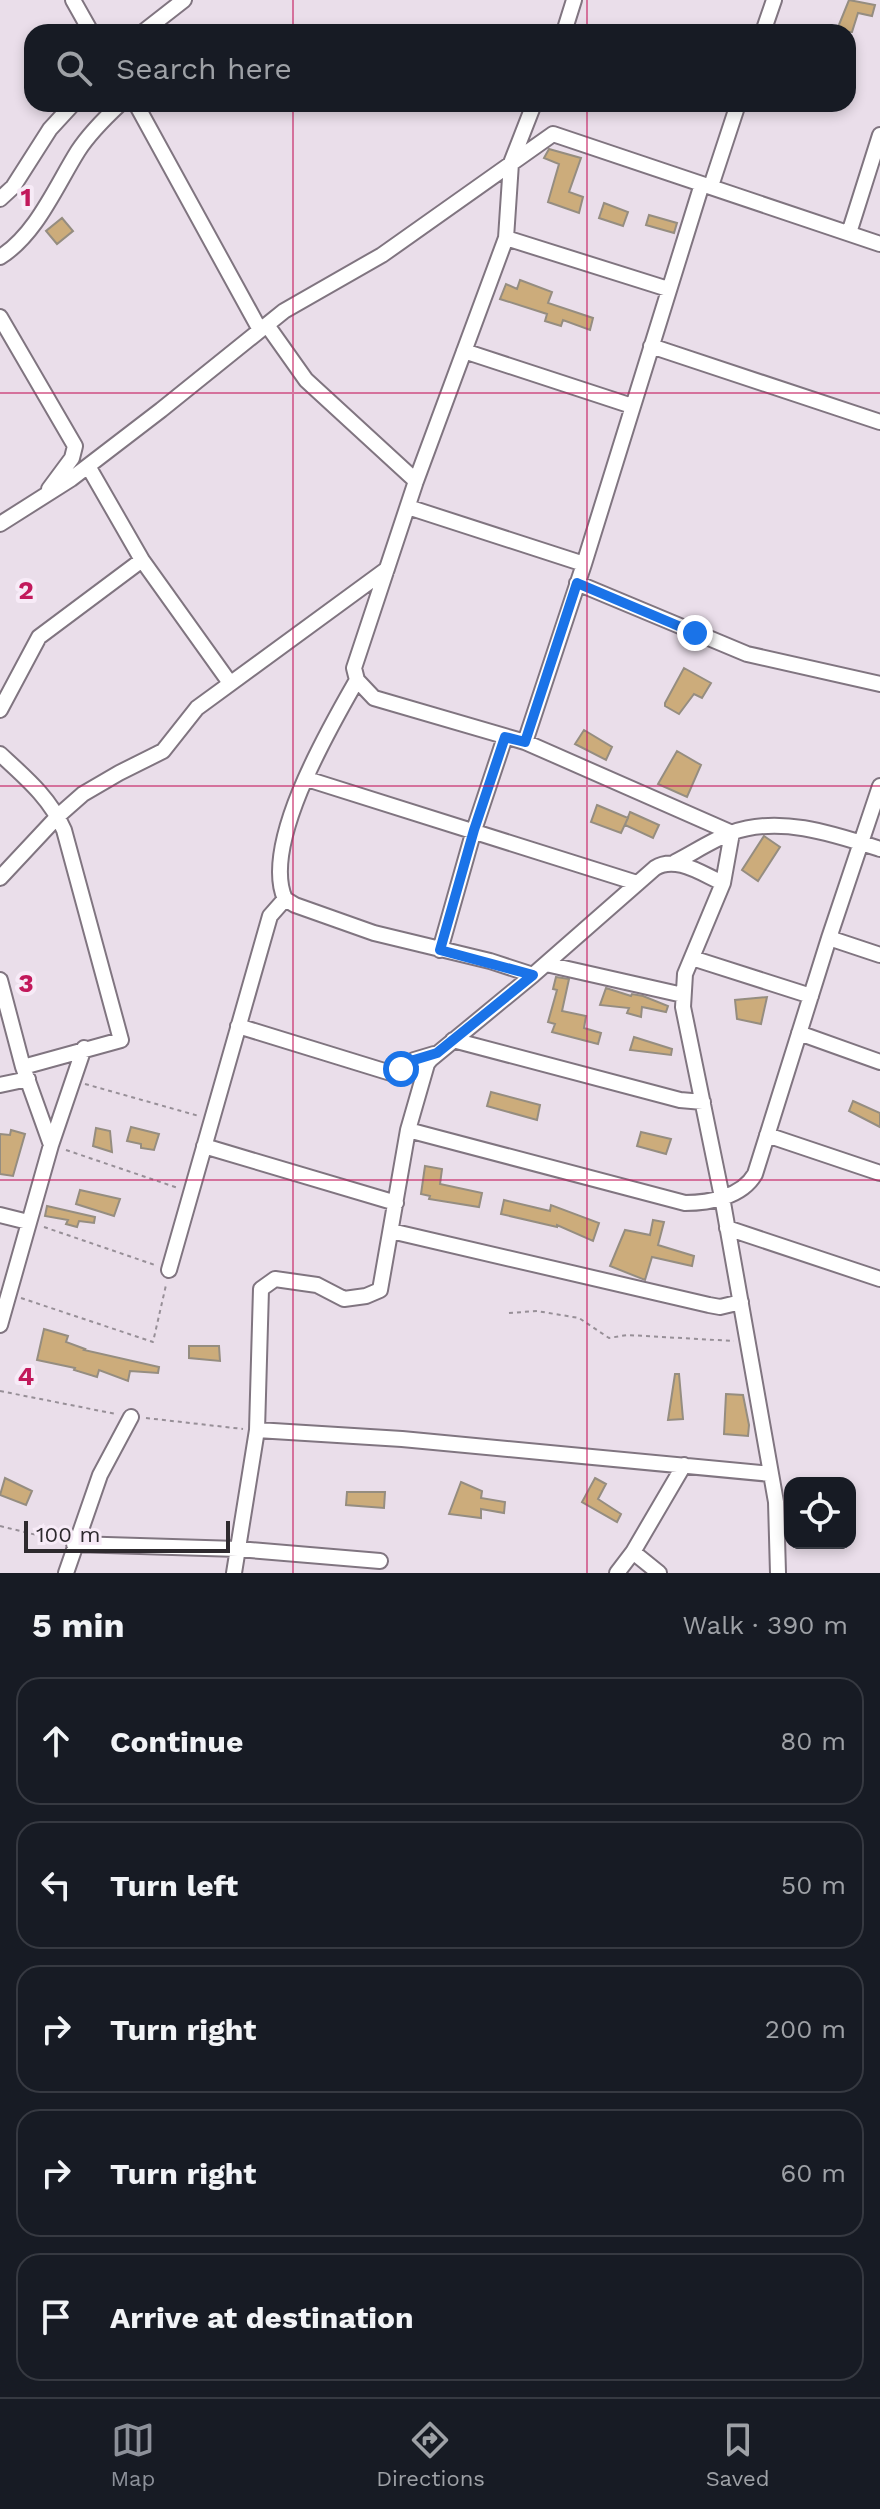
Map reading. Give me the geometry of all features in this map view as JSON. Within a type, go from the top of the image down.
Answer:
[{"type":"street","points":[[73,0],[86,24]]},
{"type":"street","points":[[153,24],[184,0]]},
{"type":"street","points":[[566,24],[574,0]]},
{"type":"street","points":[[766,24],[774,0]]},
{"type":"street","points":[[0,199],[13,187],[50,129],[66,112]]},
{"type":"street","points":[[0,257],[13,249],[60,184],[79,150],[113,112]]},
{"type":"street","points":[[141,112],[263,328],[306,380],[416,481]]},
{"type":"street","points":[[531,112],[511,163],[506,238],[416,481],[354,668],[357,680],[374,698],[525,742],[732,833]]},
{"type":"street","points":[[525,742],[584,564],[668,289],[733,112]]},
{"type":"street","points":[[0,524],[88,466],[284,311],[382,255],[553,134],[880,244]]},
{"type":"street","points":[[849,233],[880,135]]},
{"type":"street","points":[[506,238],[668,289]]},
{"type":"street","points":[[0,317],[75,446],[72,458],[45,495]]},
{"type":"street","points":[[651,346],[880,422]]},
{"type":"street","points":[[464,351],[632,406]]},
{"type":"street","points":[[88,466],[142,560],[230,683]]},
{"type":"street","points":[[408,507],[584,564]]},
{"type":"street","points":[[0,710],[39,637],[142,560]]},
{"type":"street","points":[[0,878],[83,794],[163,751],[197,708],[387,569]]},
{"type":"street","points":[[577,583],[747,654],[880,684]]},
{"type":"street","points":[[357,680],[329,729],[286,829],[280,855],[281,890],[285,899],[374,933],[533,975]]},
{"type":"street","points":[[440,950],[474,830],[505,737]]},
{"type":"street","points":[[0,754],[43,794],[64,830],[121,1040],[84,1048],[0,1085]]},
{"type":"street","points":[[307,779],[637,883]]},
{"type":"street","points":[[408,1130],[685,1203],[700,1203],[739,1191],[751,1180],[767,1135],[880,786]]},
{"type":"street","points":[[234,1573],[257,1430],[261,1289],[275,1279],[317,1285],[344,1299],[366,1296],[380,1290],[408,1130],[427,1064],[662,863],[675,862],[732,833],[771,825],[805,829],[880,849]]},
{"type":"street","points":[[732,833],[723,883],[685,974],[683,1007],[722,1197],[776,1502],[778,1573]]},
{"type":"street","points":[[675,862],[723,883]]},
{"type":"street","points":[[169,1270],[270,916],[285,899]]},
{"type":"street","points":[[829,938],[880,955]]},
{"type":"street","points":[[692,958],[811,996]]},
{"type":"street","points":[[546,964],[683,995]]},
{"type":"street","points":[[0,980],[25,1073],[51,1145]]},
{"type":"street","points":[[238,1026],[394,1074],[414,1060],[437,1053]]},
{"type":"street","points":[[799,1033],[880,1062]]},
{"type":"street","points":[[453,1040],[680,1100],[703,1102]]},
{"type":"street","points":[[0,1321],[51,1145],[84,1048]]},
{"type":"street","points":[[767,1135],[880,1173]]},
{"type":"street","points":[[204,1146],[396,1203]]},
{"type":"street","points":[[0,1215],[28,1222]]},
{"type":"street","points":[[727,1228],[880,1279]]},
{"type":"street","points":[[391,1231],[709,1305],[720,1307],[741,1302]]},
{"type":"street","points":[[66,1573],[100,1475],[131,1417]]},
{"type":"street","points":[[257,1430],[402,1439],[771,1474]]},
{"type":"street","points":[[617,1573],[633,1552],[684,1465]]},
{"type":"street","points":[[74,1544],[238,1549],[369,1565]]},
{"type":"street","points":[[633,1552],[659,1573]]},
{"type":"path","points":[[74,1081],[211,1120]]},
{"type":"path","points":[[51,1145],[190,1193]]},
{"type":"path","points":[[9,1294],[153,1342],[169,1270],[28,1222]]},
{"type":"path","points":[[509,1313],[537,1311],[579,1318],[609,1338],[627,1335],[748,1341]]},
{"type":"path","points":[[0,1526],[74,1544]]},
{"type":"building","points":[[849,0],[875,5],[872,16],[858,13],[855,24],[839,24]]},
{"type":"building","points":[[549,149],[581,158],[569,192],[583,197],[579,213],[548,202],[559,164],[544,158]]},
{"type":"building","points":[[604,203],[628,212],[623,226],[599,218]]},
{"type":"building","points":[[649,215],[677,223],[674,233],[646,225]]},
{"type":"building","points":[[62,218],[73,231],[57,244],[46,231]]},
{"type":"building","points":[[520,280],[552,292],[548,303],[593,318],[590,330],[563,320],[561,326],[545,321],[547,314],[500,299],[506,284],[517,289]]},
{"type":"building","points":[[684,668],[711,683],[702,698],[694,694],[679,714],[665,703]]},
{"type":"building","points":[[584,730],[612,747],[606,760],[575,744]]},
{"type":"building","points":[[677,751],[701,765],[687,797],[658,784]]},
{"type":"building","points":[[597,805],[628,818],[621,833],[591,822]]},
{"type":"building","points":[[630,812],[659,825],[653,838],[625,825]]},
{"type":"building","points":[[764,836],[780,847],[758,881],[742,870]]},
{"type":"building","points":[[556,977],[569,979],[562,1011],[586,1016],[584,1028],[601,1033],[598,1044],[552,1032],[555,1024],[548,1022],[557,990],[553,989]]},
{"type":"building","points":[[606,988],[631,996],[643,996],[668,1006],[666,1012],[642,1007],[641,1017],[627,1013],[629,1008],[600,1005]]},
{"type":"building","points":[[767,997],[761,1024],[737,1019],[735,1000]]},
{"type":"building","points":[[634,1037],[672,1049],[671,1055],[630,1050]]},
{"type":"building","points":[[491,1092],[540,1105],[537,1120],[487,1106]]},
{"type":"building","points":[[853,1101],[880,1113],[880,1127],[849,1111]]},
{"type":"building","points":[[131,1127],[159,1134],[154,1150],[127,1141]]},
{"type":"building","points":[[96,1128],[110,1131],[112,1152],[93,1146]]},
{"type":"building","points":[[11,1130],[25,1134],[13,1176],[0,1174],[0,1134],[10,1135]]},
{"type":"building","points":[[641,1132],[671,1139],[666,1154],[637,1146]]},
{"type":"building","points":[[425,1166],[442,1169],[440,1184],[482,1193],[479,1207],[429,1199],[430,1196],[421,1194]]},
{"type":"building","points":[[80,1190],[120,1199],[114,1216],[76,1204]]},
{"type":"building","points":[[504,1200],[550,1211],[551,1205],[599,1223],[593,1241],[557,1225],[501,1214]]},
{"type":"building","points":[[47,1206],[95,1217],[94,1223],[79,1221],[77,1227],[66,1224],[68,1220],[45,1216]]},
{"type":"building","points":[[653,1220],[664,1222],[658,1245],[694,1256],[692,1266],[652,1257],[645,1280],[610,1266],[625,1230],[650,1235]]},
{"type":"building","points":[[44,1329],[68,1336],[66,1342],[84,1350],[159,1367],[158,1373],[130,1371],[128,1381],[99,1370],[97,1377],[75,1368],[37,1360]]},
{"type":"building","points":[[189,1346],[219,1346],[220,1361],[189,1358]]},
{"type":"building","points":[[675,1374],[679,1374],[683,1419],[668,1420]]},
{"type":"building","points":[[726,1394],[743,1395],[748,1436],[724,1434]]},
{"type":"building","points":[[5,1478],[32,1491],[26,1505],[0,1495]]},
{"type":"building","points":[[595,1478],[606,1484],[598,1499],[621,1514],[617,1522],[582,1502]]},
{"type":"building","points":[[461,1482],[482,1491],[481,1498],[505,1502],[504,1513],[481,1509],[481,1518],[449,1514]]},
{"type":"building","points":[[347,1492],[385,1492],[384,1508],[346,1505]]},
{"type":"route","points":[[401,1069],[414,1060],[437,1053],[533,975],[440,950],[474,830],[505,737],[525,742],[577,583],[695,633]]}]
